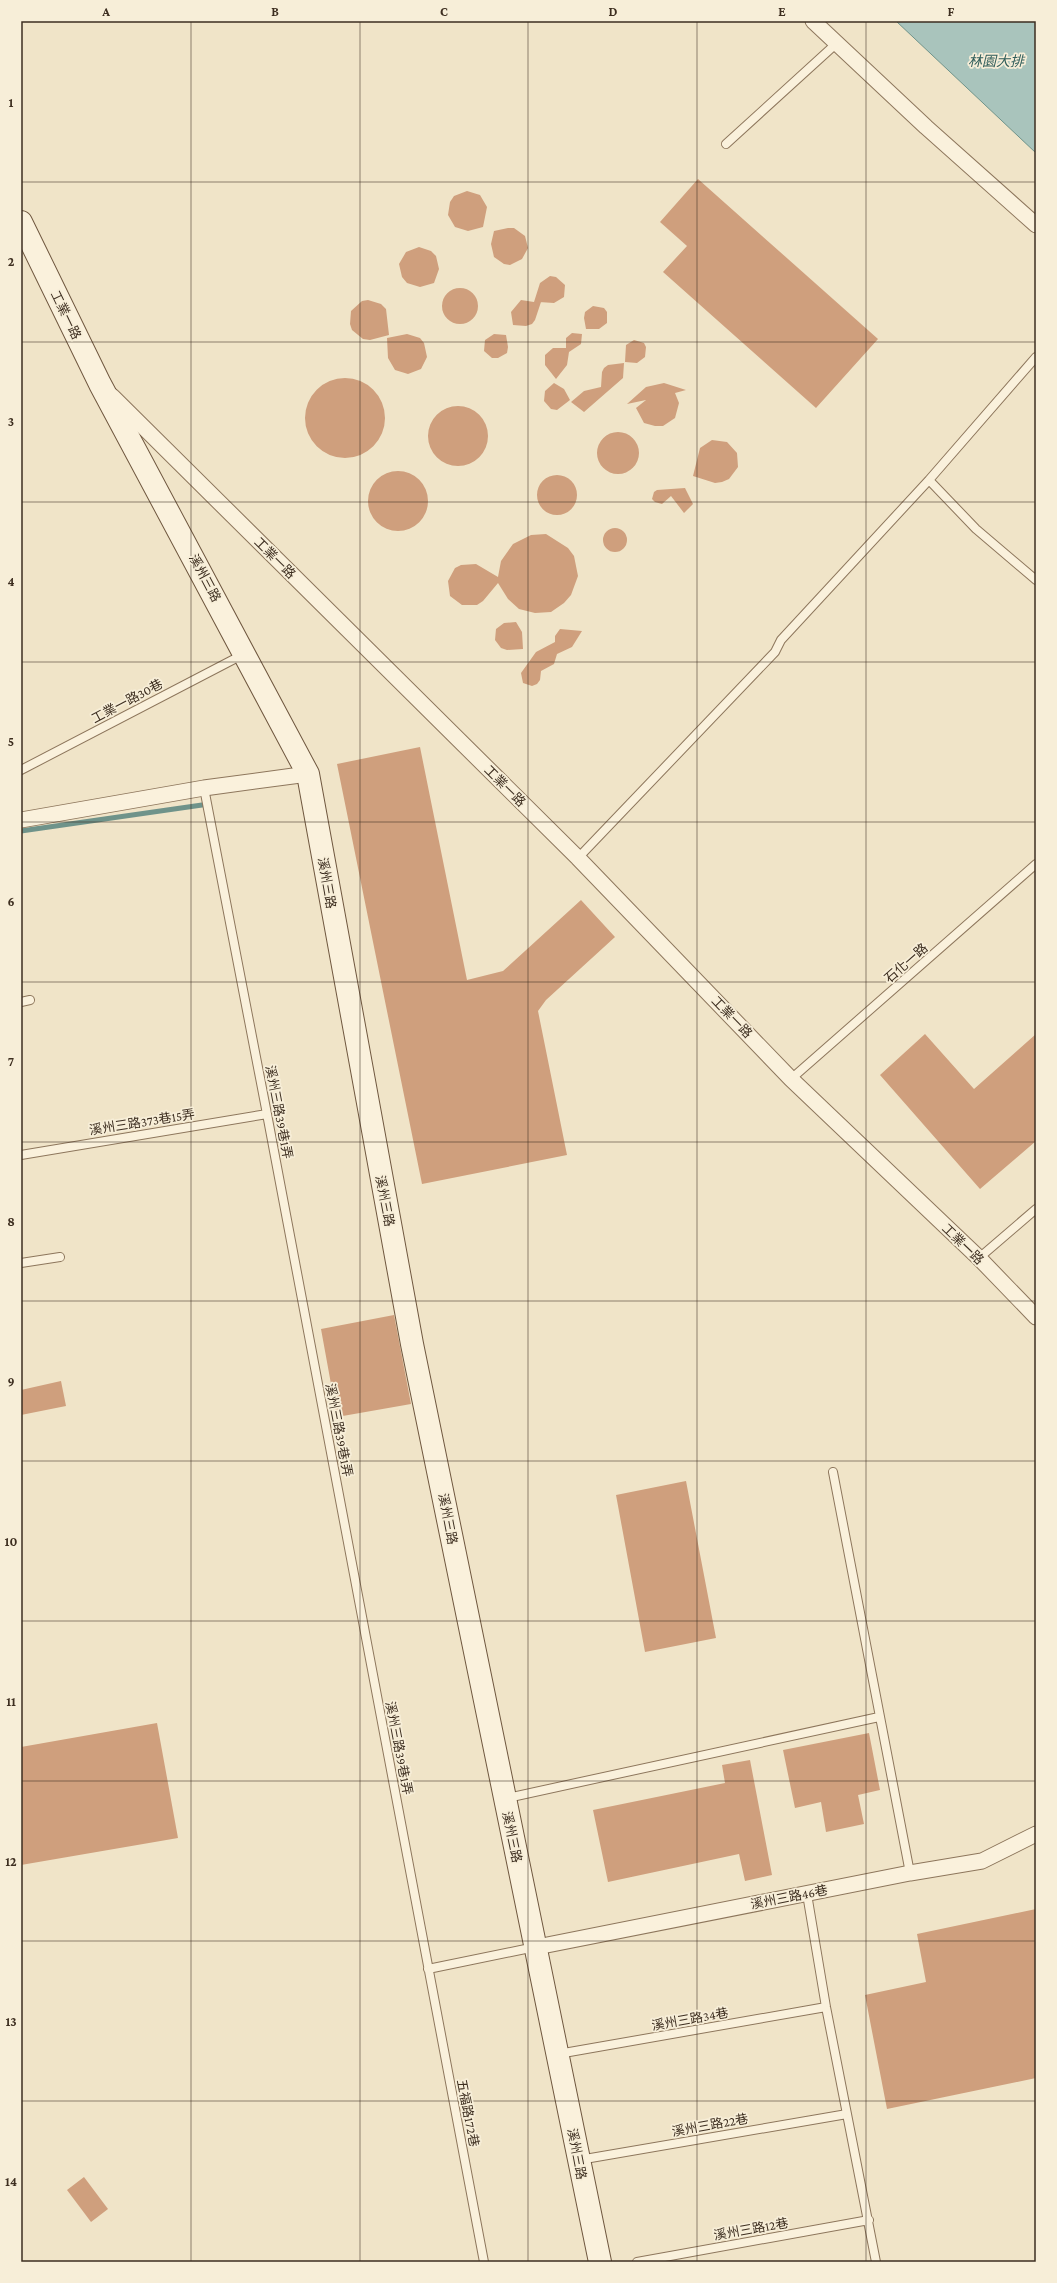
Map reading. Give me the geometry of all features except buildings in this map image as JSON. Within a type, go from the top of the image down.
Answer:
[{"type":"street","points":[[813,21],[838,42],[926,127],[1036,225]]},
{"type":"street","name":"工業一路","points":[[21,222],[100,384],[578,858],[792,1079],[979,1258],[1036,1317]]},
{"type":"street","name":"溪州三路","points":[[100,384],[245,653],[308,774],[411,1336],[504,1799],[537,1947],[578,2160],[600,2262]]},
{"type":"street","points":[[21,820],[204,788],[308,774]]},
{"type":"street","name":"溪州三路46巷","points":[[537,1947],[910,1873],[982,1861],[1036,1834]]},
{"type":"lane","points":[[726,144],[838,42]]},
{"type":"lane","points":[[578,858],[776,652],[781,640],[929,480],[1036,356]]},
{"type":"lane","points":[[929,480],[976,529],[1036,580]]},
{"type":"lane","name":"工業一路30巷","points":[[21,770],[245,653]]},
{"type":"lane","name":"溪州三路39巷1弄","points":[[204,788],[428,1969]]},
{"type":"lane","name":"石化一路","points":[[792,1079],[1036,864]]},
{"type":"lane","points":[[21,1002],[30,1000]]},
{"type":"lane","name":"溪州三路373巷15弄","points":[[21,1155],[267,1114]]},
{"type":"lane","points":[[979,1258],[1036,1209]]},
{"type":"lane","points":[[21,1263],[60,1257]]},
{"type":"lane","points":[[833,1472],[910,1873]]},
{"type":"lane","points":[[504,1799],[879,1716]]},
{"type":"lane","points":[[807,1894],[826,2007],[869,2220],[876,2262]]},
{"type":"lane","points":[[428,1969],[537,1947]]},
{"type":"lane","name":"五福路172巷","points":[[428,1969],[484,2262]]},
{"type":"lane","name":"溪州三路34巷","points":[[558,2054],[826,2007]]},
{"type":"lane","name":"溪州三路22巷","points":[[578,2160],[847,2114]]},
{"type":"lane","name":"溪州三路12巷","points":[[637,2262],[869,2220]]},
{"type":"water","name":"林園大排","points":[[896,21],[1036,21],[1036,153]]},
{"type":"waterway","points":[[21,831],[202,805]]}]
